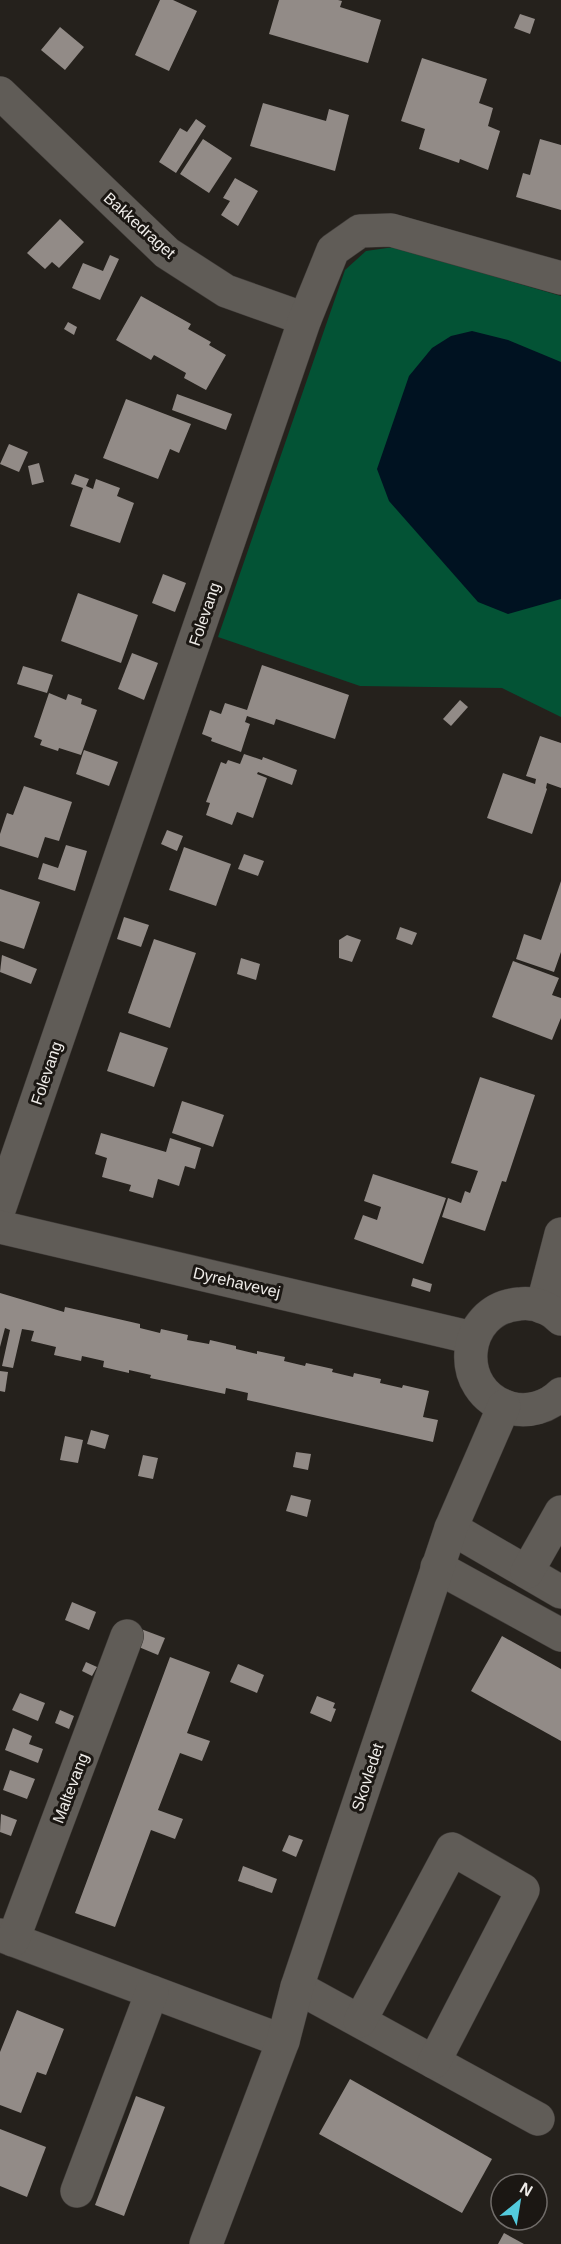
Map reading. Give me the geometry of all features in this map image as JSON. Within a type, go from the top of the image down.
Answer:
[{"type":"street","name":"Bakkedraget","points":[[0,93],[167,253],[226,291],[305,319]]},
{"type":"street","name":"Folevang","points":[[0,1207],[305,319],[333,250],[360,231],[391,230],[561,278]]},
{"type":"street","name":"Dyrehavevej","points":[[0,1227],[473,1338]]},
{"type":"street","points":[[561,1234],[551,1313],[521,1304],[501,1308],[484,1321],[473,1338],[470,1358],[475,1378],[486,1395],[504,1406],[514,1409],[537,1408],[548,1404],[561,1394]]},
{"type":"street","name":"Skovledet","points":[[206,2244],[283,2041],[297,1987],[437,1567],[451,1528],[504,1406]]},
{"type":"street","points":[[527,1572],[561,1512]]},
{"type":"street","points":[[451,1528],[561,1592]]},
{"type":"street","points":[[437,1567],[561,1635]]},
{"type":"street","name":"Maltevang","points":[[127,1636],[6,1937],[283,2041]]},
{"type":"street","points":[[360,2021],[452,1849],[523,1890],[434,2062]]},
{"type":"street","points":[[297,1987],[538,2119]]},
{"type":"street","points":[[77,2191],[152,1992]]},
{"type":"green space","points":[[394,247],[561,296],[561,717],[502,688],[360,686],[218,637],[345,270],[366,251]]},
{"type":"water","points":[[472,331],[508,340],[561,362],[561,599],[508,614],[478,602],[389,501],[377,469],[409,376],[432,348],[451,336]]},
{"type":"building","points":[[160,0],[173,0],[197,11],[169,71],[135,55]]},
{"type":"building","points":[[279,0],[338,0],[342,1],[340,7],[381,20],[368,63],[269,34]]},
{"type":"building","points":[[520,14],[535,19],[530,34],[514,28]]},
{"type":"building","points":[[60,27],[84,47],[65,70],[41,50]]},
{"type":"building","points":[[422,58],[487,79],[479,103],[493,108],[488,126],[500,131],[488,170],[460,159],[459,163],[419,149],[425,129],[401,121]]},
{"type":"building","points":[[263,103],[326,121],[329,109],[349,115],[335,171],[250,146]]},
{"type":"building","points":[[196,119],[206,126],[176,173],[159,162],[180,128],[187,132]]},
{"type":"building","points":[[203,139],[232,158],[209,193],[180,174]]},
{"type":"building","points":[[540,139],[561,145],[561,210],[516,197],[523,173],[530,175]]},
{"type":"building","points":[[235,178],[258,191],[238,226],[221,215],[230,201],[223,198]]},
{"type":"building","points":[[60,219],[84,242],[59,268],[52,262],[45,269],[27,253]]},
{"type":"building","points":[[110,255],[119,259],[100,300],[72,288],[83,263],[103,271]]},
{"type":"building","points":[[141,296],[191,324],[188,329],[211,342],[209,345],[226,355],[206,390],[184,378],[186,373],[154,355],[151,360],[116,340]]},
{"type":"building","points":[[68,322],[77,327],[74,335],[64,329]]},
{"type":"building","points":[[177,394],[232,414],[226,430],[172,410]]},
{"type":"building","points":[[126,399],[191,424],[179,453],[170,449],[158,479],[103,458]]},
{"type":"building","points":[[9,444],[28,452],[19,472],[0,464]]},
{"type":"building","points":[[39,463],[44,482],[32,485],[28,466]]},
{"type":"building","points":[[75,474],[89,479],[86,486],[93,489],[96,479],[120,488],[117,496],[134,503],[120,543],[70,526],[83,488],[71,484]]},
{"type":"building","points":[[163,574],[186,583],[175,612],[152,603]]},
{"type":"building","points":[[78,593],[138,615],[121,663],[61,641]]},
{"type":"building","points":[[132,653],[158,663],[144,700],[118,689]]},
{"type":"building","points":[[262,665],[349,695],[335,739],[276,719],[274,725],[247,716],[245,722],[250,724],[241,752],[211,741],[212,738],[202,734],[210,710],[221,714],[225,703],[247,710]]},
{"type":"building","points":[[23,666],[53,675],[47,693],[17,684]]},
{"type":"building","points":[[49,693],[66,700],[68,694],[82,699],[81,704],[97,710],[81,755],[40,745],[42,740],[34,737]]},
{"type":"building","points":[[460,700],[468,707],[451,726],[443,719]]},
{"type":"building","points":[[540,736],[561,743],[561,788],[547,783],[532,834],[487,818],[503,773],[535,784],[536,779],[526,776]]},
{"type":"building","points":[[84,750],[118,762],[109,786],[76,774]]},
{"type":"building","points":[[244,754],[262,760],[263,757],[297,770],[292,785],[258,772],[257,774],[267,778],[253,818],[237,812],[232,825],[206,815],[210,803],[206,802],[221,762],[226,764],[228,760],[240,764]]},
{"type":"building","points":[[24,786],[72,802],[59,841],[45,837],[38,858],[0,846],[0,834],[7,813],[13,815]]},
{"type":"building","points":[[167,830],[183,836],[177,851],[161,844]]},
{"type":"building","points":[[66,845],[87,851],[75,891],[38,879],[43,863],[58,868]]},
{"type":"building","points":[[184,847],[231,864],[216,906],[169,890]]},
{"type":"building","points":[[244,854],[264,861],[258,876],[238,869]]},
{"type":"building","points":[[561,881],[561,952],[554,972],[516,959],[524,934],[541,940]]},
{"type":"building","points":[[0,889],[40,902],[24,949],[0,941]]},
{"type":"building","points":[[124,917],[149,925],[141,947],[117,939]]},
{"type":"building","points":[[400,927],[417,933],[412,945],[396,939]]},
{"type":"building","points":[[347,935],[361,940],[352,962],[339,958],[339,940]]},
{"type":"building","points":[[154,939],[196,953],[170,1028],[128,1013]]},
{"type":"building","points":[[2,955],[37,969],[31,984],[0,972]]},
{"type":"building","points":[[241,958],[260,964],[256,980],[237,974]]},
{"type":"building","points":[[513,961],[559,978],[552,995],[561,998],[561,1018],[552,1040],[492,1017]]},
{"type":"building","points":[[120,1032],[168,1048],[154,1087],[107,1071]]},
{"type":"building","points":[[480,1077],[535,1095],[506,1182],[502,1181],[485,1231],[442,1217],[448,1198],[461,1203],[465,1191],[470,1193],[478,1171],[451,1163]]},
{"type":"building","points":[[182,1101],[224,1115],[213,1147],[172,1133]]},
{"type":"building","points":[[101,1133],[166,1152],[170,1138],[201,1148],[195,1169],[185,1166],[179,1186],[158,1179],[153,1198],[129,1191],[131,1185],[102,1177],[107,1158],[95,1154]]},
{"type":"building","points":[[373,1174],[446,1198],[423,1264],[354,1239],[363,1215],[377,1220],[381,1207],[364,1201]]},
{"type":"building","points":[[413,1278],[432,1284],[430,1292],[411,1286]]},
{"type":"building","points":[[0,1293],[64,1312],[65,1307],[140,1324],[140,1328],[160,1333],[161,1329],[188,1335],[187,1340],[209,1344],[210,1340],[257,1354],[257,1351],[285,1357],[284,1361],[305,1366],[306,1363],[333,1369],[332,1372],[353,1377],[354,1373],[381,1379],[380,1383],[429,1391],[423,1417],[438,1420],[433,1442],[247,1400],[248,1393],[226,1388],[225,1394],[150,1378],[151,1375],[129,1370],[129,1373],[103,1367],[104,1361],[82,1356],[81,1361],[54,1355],[56,1347],[31,1341],[34,1331],[22,1329],[13,1368],[2,1366],[10,1330],[5,1328],[0,1347]]},
{"type":"building","points":[[0,1371],[8,1372],[5,1392],[0,1391]]},
{"type":"building","points":[[91,1430],[109,1435],[105,1449],[87,1444]]},
{"type":"building","points":[[65,1436],[83,1440],[78,1463],[60,1460]]},
{"type":"building","points":[[296,1452],[311,1454],[308,1470],[293,1467]]},
{"type":"building","points":[[143,1455],[158,1458],[153,1479],[138,1476]]},
{"type":"building","points":[[291,1495],[311,1500],[307,1517],[286,1511]]},
{"type":"building","points":[[72,1602],[96,1612],[89,1630],[65,1620]]},
{"type":"building","points":[[141,1629],[165,1638],[158,1655],[134,1645]]},
{"type":"building","points":[[502,1636],[561,1669],[561,1741],[471,1691]]},
{"type":"building","points":[[170,1657],[210,1672],[187,1733],[210,1741],[202,1761],[180,1753],[158,1810],[183,1819],[175,1839],[151,1830],[115,1927],[75,1913]]},
{"type":"building","points":[[86,1662],[97,1667],[92,1676],[82,1671]]},
{"type":"building","points":[[238,1664],[264,1675],[257,1693],[230,1682]]},
{"type":"building","points":[[20,1693],[45,1703],[38,1721],[12,1710]]},
{"type":"building","points":[[317,1696],[335,1703],[333,1708],[336,1709],[331,1722],[310,1713]]},
{"type":"building","points":[[60,1710],[74,1716],[69,1729],[55,1723]]},
{"type":"building","points":[[13,1728],[32,1736],[29,1744],[43,1749],[38,1763],[5,1750]]},
{"type":"building","points":[[10,1770],[35,1779],[27,1799],[3,1790]]},
{"type":"building","points":[[1,1814],[17,1820],[11,1836],[0,1832]]},
{"type":"building","points":[[289,1835],[303,1840],[296,1857],[282,1851]]},
{"type":"building","points":[[243,1866],[277,1879],[272,1893],[238,1881]]},
{"type":"building","points":[[17,2010],[64,2029],[46,2075],[37,2072],[21,2113],[0,2105],[0,2052]]},
{"type":"building","points":[[350,2079],[492,2159],[462,2213],[319,2134]]},
{"type":"building","points":[[136,2096],[165,2107],[124,2216],[95,2205]]},
{"type":"building","points":[[0,2129],[46,2147],[27,2197],[0,2186]]},
{"type":"building","points":[[504,2233],[524,2244],[498,2244]]}]
